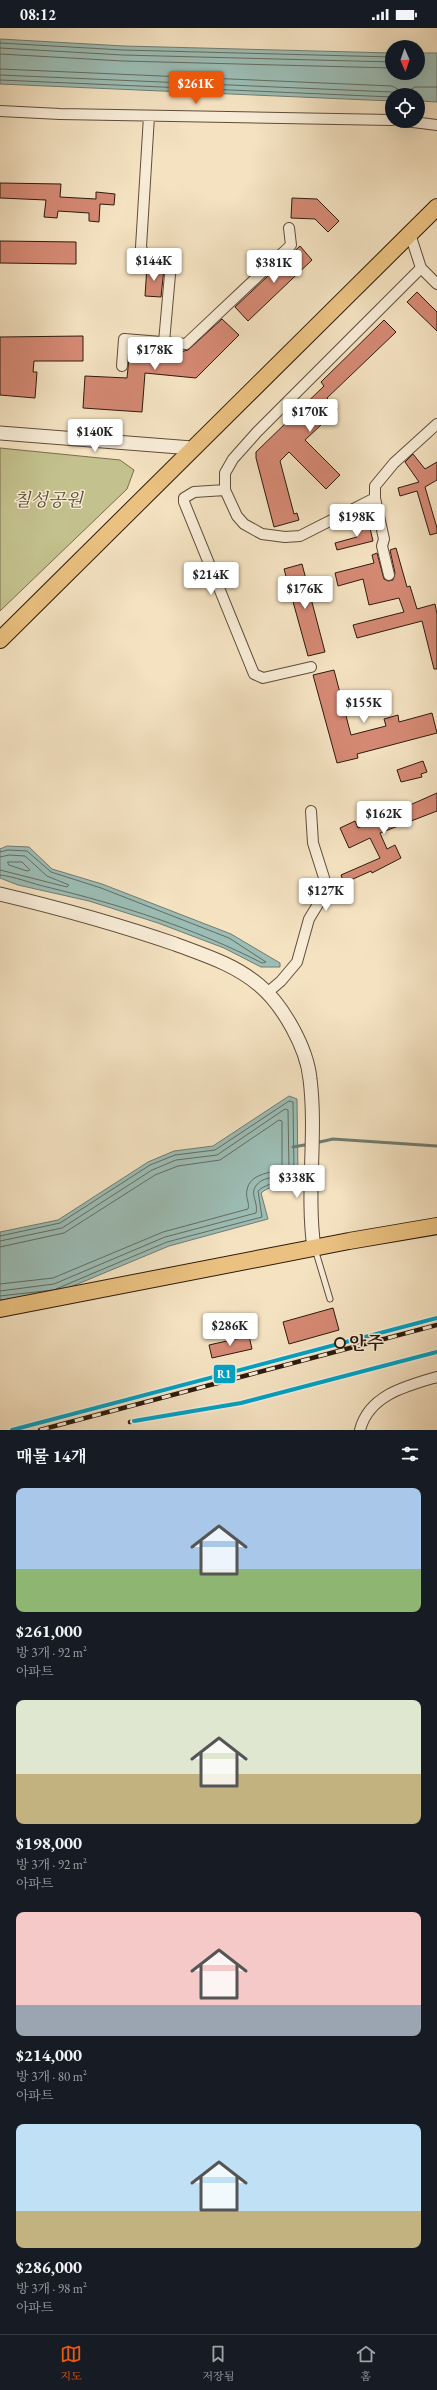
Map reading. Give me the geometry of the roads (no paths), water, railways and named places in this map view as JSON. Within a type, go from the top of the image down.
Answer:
[{"type":"main road","points":[[0,640],[192,448],[437,207]]},
{"type":"main road","points":[[0,1309],[314,1248],[437,1226]]},
{"type":"street","points":[[0,111],[149,116],[385,120]]},
{"type":"street","points":[[149,116],[141,247],[145,258],[171,263],[164,342]]},
{"type":"street","points":[[425,124],[437,125]]},
{"type":"street","points":[[122,366],[124,339],[186,344],[291,245],[289,228]]},
{"type":"street","points":[[410,234],[421,268],[437,284]]},
{"type":"street","points":[[375,498],[300,536],[285,537],[262,534],[244,524],[237,516],[225,490],[225,474],[229,465],[243,448],[340,347],[421,268]]},
{"type":"street","points":[[389,575],[382,546],[384,539],[375,498],[375,486],[382,476],[437,424]]},
{"type":"street","points":[[0,433],[192,448]]},
{"type":"street","points":[[225,490],[194,492],[184,498],[184,502],[254,674],[263,678],[311,667]]},
{"type":"street","points":[[267,993],[281,981],[297,962],[309,919],[323,896],[326,884],[313,843],[311,811]]},
{"type":"street","points":[[0,894],[120,925],[216,959],[242,972],[267,993],[295,1032],[307,1063],[312,1112],[309,1208],[314,1248]]},
{"type":"street","points":[[360,1430],[364,1416],[378,1401],[399,1390],[437,1377]]},
{"type":"lane","points":[[314,1248],[330,1299]]},
{"type":"water","points":[[0,39],[124,46],[385,53],[385,80],[425,80],[425,53],[437,53],[437,102],[425,101],[425,88],[385,88],[385,101],[0,84]]},
{"type":"water","points":[[7,846],[29,847],[52,869],[102,884],[231,934],[280,963],[280,967],[261,967],[224,948],[158,923],[89,901],[18,885],[0,878],[0,849]]},
{"type":"water","points":[[289,1096],[297,1099],[298,1174],[290,1181],[265,1190],[261,1193],[268,1219],[169,1246],[56,1293],[0,1300],[0,1232],[58,1220],[148,1162],[174,1151],[213,1146]]},
{"type":"waterway","points":[[315,1143],[333,1139],[437,1146]]},
{"type":"waterway","points":[[293,1147],[310,1144]]},
{"type":"railway","points":[[12,1430],[437,1318]]},
{"type":"railway","points":[[40,1430],[437,1325]]},
{"type":"railway","points":[[130,1422],[241,1403],[437,1352]]},
{"type":"place","name":"안주","points":[[340,1343]]},
{"type":"park label","name":"칠성공원","points":[[48,500]]}]
